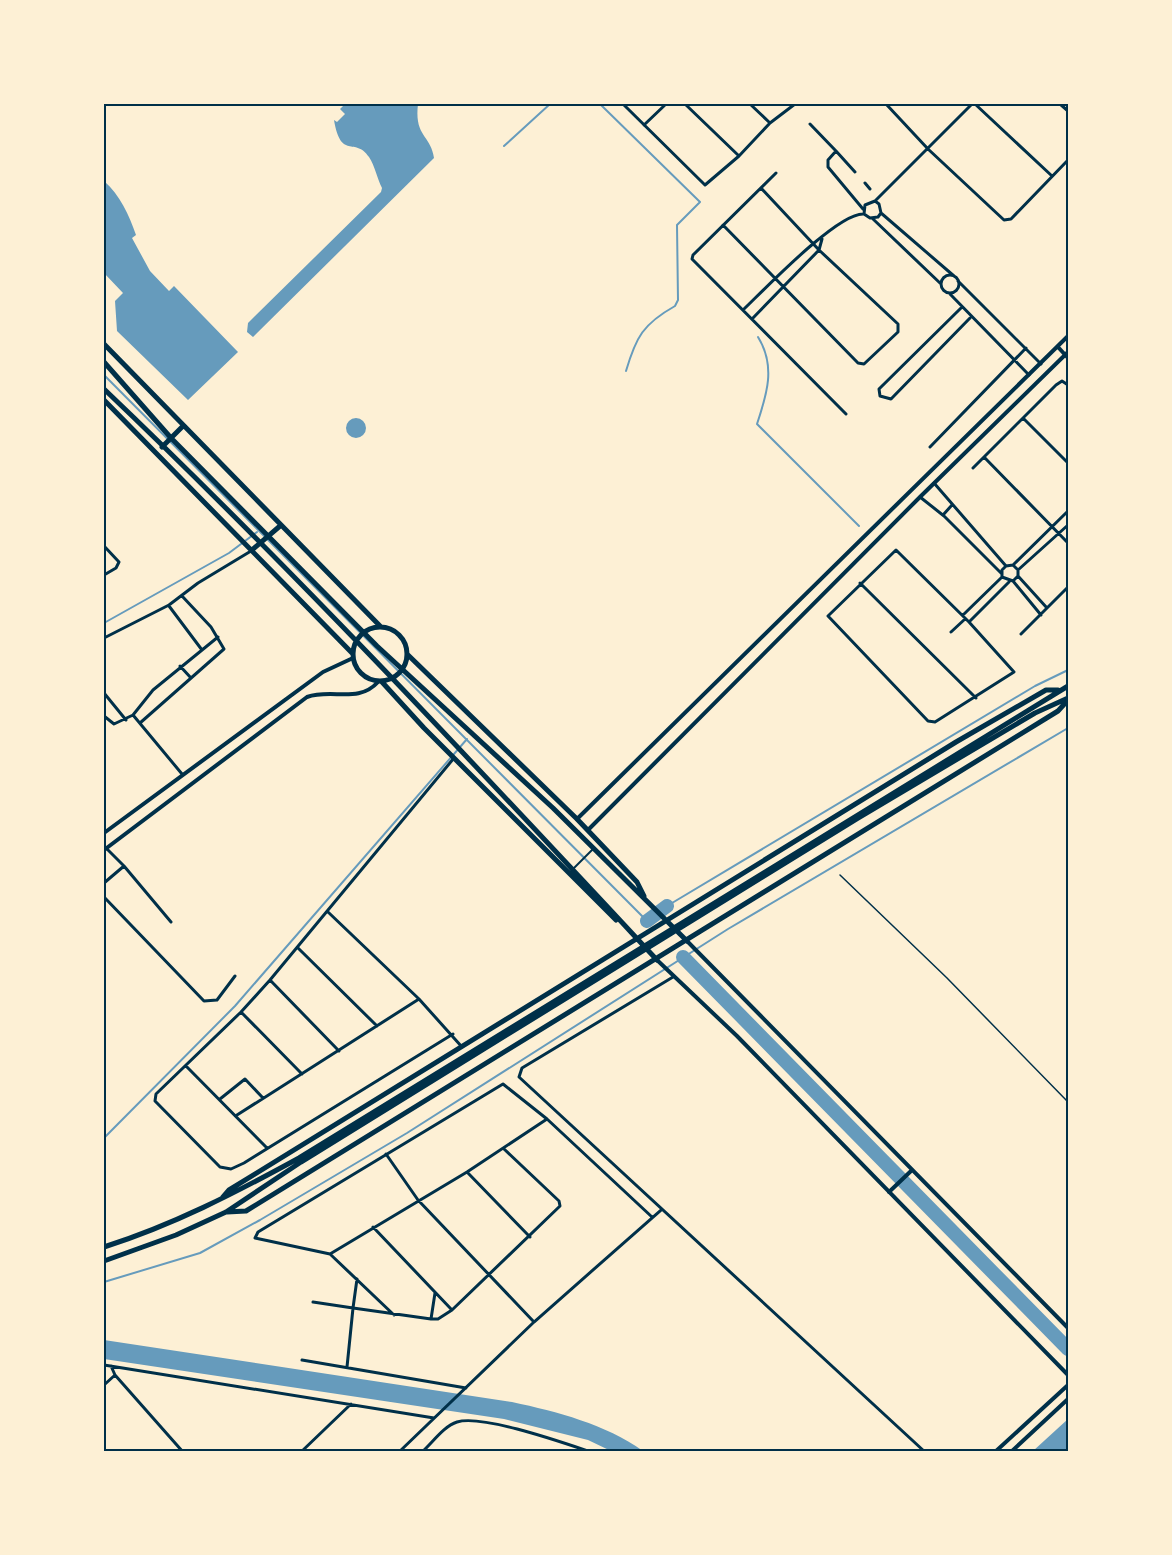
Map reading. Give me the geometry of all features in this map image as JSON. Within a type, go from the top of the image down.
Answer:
[{"type":"highway","points":[[104,344],[182,427],[381,627],[400,636],[407,654],[588,830],[637,882],[647,902]]},
{"type":"highway","points":[[104,362],[171,438],[369,638],[553,808],[591,851],[687,941]]},
{"type":"highway","points":[[104,389],[325,608],[576,867],[657,960]]},
{"type":"highway","points":[[104,400],[239,536],[353,656],[361,674],[380,682],[614,919],[623,923]]},
{"type":"highway","points":[[157,453],[182,427]]},
{"type":"highway","points":[[250,548],[258,545],[280,526]]},
{"type":"highway","points":[[353,656],[356,643],[367,631],[381,627]]},
{"type":"highway","points":[[380,682],[390,680],[403,670],[407,654]]},
{"type":"highway","points":[[104,1262],[176,1235],[226,1212],[302,1162],[1033,709],[1058,690],[1068,686]]},
{"type":"highway","points":[[220,1201],[229,1190],[956,742],[1046,690],[1058,690]]},
{"type":"highway","points":[[713,907],[1035,712],[1068,699]]},
{"type":"highway","points":[[226,1212],[246,1211],[1058,711],[1068,699]]},
{"type":"highway","points":[[104,1247],[155,1231],[220,1201],[299,1158],[600,977]]},
{"type":"street","points":[[623,104],[701,183],[708,184],[770,123],[795,104]]},
{"type":"street","points":[[644,125],[666,104]]},
{"type":"street","points":[[685,104],[739,156]]},
{"type":"street","points":[[750,104],[770,123]]},
{"type":"street","points":[[886,104],[928,148],[1004,220],[1011,219],[1068,159]]},
{"type":"street","points":[[743,310],[813,243],[864,211],[868,202],[875,201],[973,104],[1052,176]]},
{"type":"street","points":[[1060,104],[1068,111]]},
{"type":"street","points":[[810,124],[855,172]]},
{"type":"street","points":[[836,152],[828,160],[828,167],[864,211],[940,284],[943,291],[950,294],[970,318],[1029,375]]},
{"type":"street","points":[[776,172],[693,255],[692,259],[846,414]]},
{"type":"street","points":[[865,183],[870,189]]},
{"type":"street","points":[[723,225],[859,364],[864,364],[898,332],[898,324],[819,250],[761,188]]},
{"type":"street","points":[[875,201],[881,208],[881,213],[954,276],[1041,364]]},
{"type":"street","points":[[873,219],[881,213]]},
{"type":"street","points":[[752,319],[819,250],[822,239]]},
{"type":"street","points":[[940,284],[943,278],[954,276]]},
{"type":"street","points":[[950,294],[958,288],[958,281]]},
{"type":"street","points":[[961,308],[879,389],[880,396],[891,399],[970,318]]},
{"type":"street","points":[[577,819],[1068,336]]},
{"type":"street","points":[[588,830],[934,483],[1067,355],[1058,347]]},
{"type":"street","points":[[930,447],[1026,348]]},
{"type":"street","points":[[973,468],[1058,383],[1062,381],[1068,385]]},
{"type":"street","points":[[1023,418],[1068,463]]},
{"type":"street","points":[[984,457],[1068,543]]},
{"type":"street","points":[[934,483],[1006,566]]},
{"type":"street","points":[[920,497],[958,529],[1002,575],[1011,581],[1041,615]]},
{"type":"street","points":[[943,515],[952,505]]},
{"type":"street","points":[[1006,566],[1013,565],[1068,511]]},
{"type":"street","points":[[958,529],[966,522]]},
{"type":"street","points":[[1018,570],[1068,525]]},
{"type":"street","points":[[104,546],[119,562],[104,575]]},
{"type":"street","points":[[104,638],[169,605],[250,548]]},
{"type":"street","points":[[896,550],[969,622],[1014,672],[936,722],[928,721],[828,617],[860,583],[896,550]]},
{"type":"street","points":[[1013,565],[1018,570],[1018,576],[1048,609]]},
{"type":"street","points":[[951,632],[1002,575],[1006,566]]},
{"type":"street","points":[[969,622],[1018,576]]},
{"type":"street","points":[[860,583],[976,698]]},
{"type":"street","points":[[1021,634],[1068,587]]},
{"type":"street","points":[[140,723],[224,650],[218,637],[182,596]]},
{"type":"street","points":[[169,605],[202,650]]},
{"type":"street","points":[[104,716],[112,724],[126,720],[133,715],[153,690],[218,637]]},
{"type":"street","points":[[104,833],[323,672],[353,656]]},
{"type":"street","points":[[180,666],[191,678]]},
{"type":"street","points":[[171,922],[124,866],[104,848],[297,703],[318,694],[363,693],[380,682]]},
{"type":"street","points":[[104,693],[126,720]]},
{"type":"street","points":[[133,715],[182,774]]},
{"type":"street","points":[[453,757],[298,948],[241,1012],[156,1094],[155,1101],[160,1109],[223,1168],[237,1167],[453,1034]]},
{"type":"street","points":[[576,867],[591,851]]},
{"type":"street","points":[[104,883],[124,866]]},
{"type":"street","points":[[104,897],[204,1001],[217,999],[235,976]]},
{"type":"street","points":[[328,912],[419,999],[453,1034],[462,1047]]},
{"type":"street","points":[[687,941],[909,1172],[1068,1328]]},
{"type":"street","points":[[298,948],[377,1026]]},
{"type":"street","points":[[657,960],[737,1036],[1068,1375]]},
{"type":"street","points":[[672,976],[522,1068],[518,1073],[520,1079],[925,1452]]},
{"type":"street","points":[[270,980],[339,1051]]},
{"type":"street","points":[[237,1115],[419,999]]},
{"type":"street","points":[[241,1012],[302,1074]]},
{"type":"street","points":[[186,1066],[237,1115],[267,1148]]},
{"type":"street","points":[[220,1099],[245,1079],[264,1099]]},
{"type":"street","points":[[394,1315],[330,1254],[257,1240],[255,1237],[258,1232],[501,1084],[508,1086],[547,1119],[652,1217]]},
{"type":"street","points":[[330,1254],[504,1149],[547,1119]]},
{"type":"street","points":[[313,1302],[431,1319],[438,1319],[452,1310],[559,1208],[560,1203],[504,1149]]},
{"type":"street","points":[[386,1154],[418,1200],[534,1322]]},
{"type":"street","points":[[467,1172],[530,1237]]},
{"type":"street","points":[[889,1192],[909,1172]]},
{"type":"street","points":[[399,1452],[534,1322],[661,1210]]},
{"type":"street","points":[[373,1227],[452,1310]]},
{"type":"street","points":[[347,1368],[357,1279]]},
{"type":"street","points":[[431,1319],[435,1293]]},
{"type":"street","points":[[302,1360],[466,1388]]},
{"type":"street","points":[[104,1365],[434,1418]]},
{"type":"street","points":[[111,1365],[115,1375],[183,1452]]},
{"type":"street","points":[[104,1385],[115,1375]]},
{"type":"street","points":[[995,1452],[1068,1385]]},
{"type":"street","points":[[1011,1452],[1068,1399]]},
{"type":"street","points":[[301,1452],[351,1404]]},
{"type":"street","points":[[422,1452],[451,1425],[466,1420],[530,1433],[591,1452]]},
{"type":"lane","points":[[840,875],[1068,1102]]},
{"type":"water","points":[[345,104],[418,104],[418,123],[430,144],[434,158],[253,337],[247,332],[248,323],[381,192],[382,188],[369,157],[359,148],[344,144],[340,140],[334,120],[337,122],[345,114],[340,109]]},
{"type":"water","points":[[104,181],[115,193],[127,213],[136,235],[132,238],[150,271],[169,291],[174,286],[238,352],[188,400],[117,331],[115,301],[123,293],[104,273]]},
{"type":"water","points":[[352,418],[360,418],[366,424],[366,432],[360,438],[352,438],[346,432],[346,424]]},
{"type":"water","points":[[104,1340],[512,1402],[547,1410],[597,1426],[643,1451],[611,1451],[588,1440],[504,1419],[104,1359]]},
{"type":"water","points":[[1068,1419],[1068,1451],[1033,1451]]},
{"type":"waterway","points":[[504,146],[550,104]]},
{"type":"waterway","points":[[600,104],[700,202],[677,225],[678,300],[675,306],[655,319],[642,332],[633,349],[626,371]]},
{"type":"waterway","points":[[758,337],[767,359],[768,380],[757,424],[859,526]]},
{"type":"waterway","points":[[104,375],[647,921]]},
{"type":"waterway","points":[[104,623],[229,553],[257,532]]},
{"type":"waterway","points":[[667,906],[1035,686],[1068,670]]},
{"type":"waterway","points":[[104,1282],[200,1253],[260,1220],[407,1133],[728,929],[1068,728]]},
{"type":"waterway","points":[[104,1138],[235,1006],[467,739]]},
{"type":"waterway","points":[[647,921],[667,906]]},
{"type":"waterway","points":[[683,957],[1068,1349]]}]
